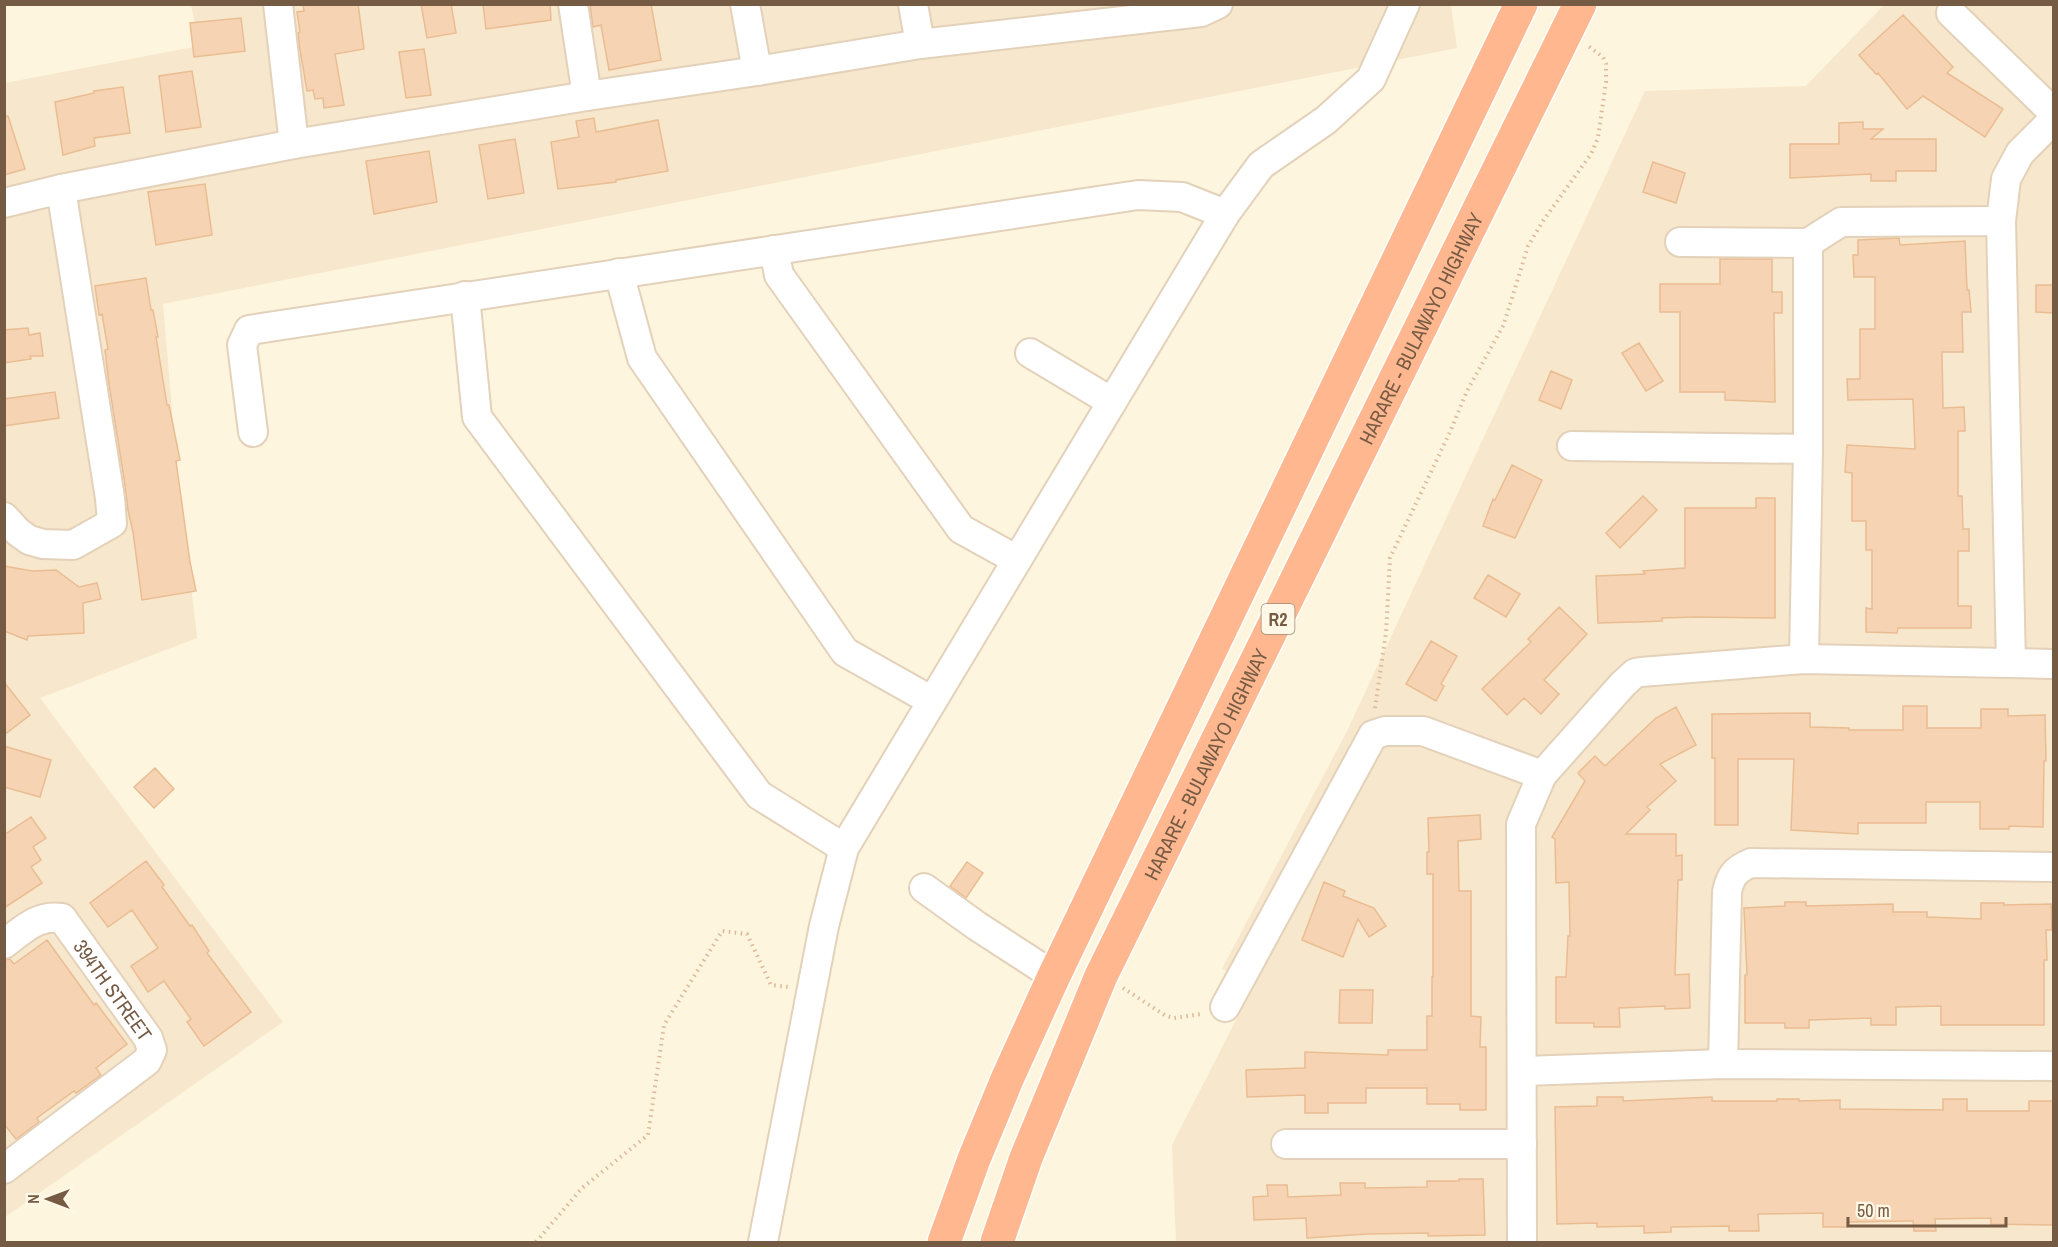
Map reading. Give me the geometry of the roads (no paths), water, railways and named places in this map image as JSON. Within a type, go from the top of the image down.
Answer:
[{"type":"highway","name":"R2","points":[[944,1242],[970,1170],[1054,976],[1521,4]]},
{"type":"highway","name":"HARARE - BULAWAYO HIGHWAY","points":[[997,1242],[1038,1128],[1101,976],[1573,18]]},
{"type":"street","points":[[278,4],[294,144]]},
{"type":"street","points":[[573,4],[587,96]]},
{"type":"street","points":[[745,4],[757,71]]},
{"type":"street","points":[[913,4],[920,44]]},
{"type":"street","points":[[4,203],[61,189],[294,144],[757,71],[1069,16],[1201,12],[1218,4]]},
{"type":"street","points":[[763,1242],[824,926],[844,848],[1225,214],[1261,165],[1326,120],[1371,79],[1405,4]]},
{"type":"street","points":[[1951,13],[2054,113]]},
{"type":"street","points":[[2011,663],[2001,221],[2006,178],[2020,153],[2054,119]]},
{"type":"street","points":[[4,517],[29,540],[43,544],[73,545],[112,523],[61,189]]},
{"type":"street","points":[[253,432],[243,345],[249,330],[1138,195],[1182,197],[1225,214]]},
{"type":"street","points":[[1680,242],[1808,243],[1841,222],[2001,221]]},
{"type":"street","points":[[1804,659],[1808,449],[1808,243]]},
{"type":"street","points":[[774,250],[779,275],[961,529],[1017,560]]},
{"type":"street","points":[[619,273],[642,358],[845,652],[932,701]]},
{"type":"street","points":[[465,296],[477,417],[759,795],[844,848]]},
{"type":"street","points":[[1030,353],[1112,402]]},
{"type":"street","points":[[1572,446],[1808,449]]},
{"type":"street","points":[[1522,1242],[1521,824],[1542,776],[1623,684],[1635,673],[1804,659],[2054,664]]},
{"type":"street","points":[[1225,1008],[1373,735],[1385,731],[1423,731],[1542,776]]},
{"type":"street","points":[[1723,1064],[1727,892],[1729,881],[1742,867],[1751,863],[2054,867]]},
{"type":"street","points":[[924,888],[977,927],[1054,976]]},
{"type":"street","name":"394TH STREET","points":[[4,944],[36,920],[51,916],[62,918],[148,1038],[152,1050],[147,1061],[4,1169]]},
{"type":"street","points":[[1522,1071],[1723,1064],[2054,1066]]},
{"type":"street","points":[[1286,1144],[1522,1144]]}]
